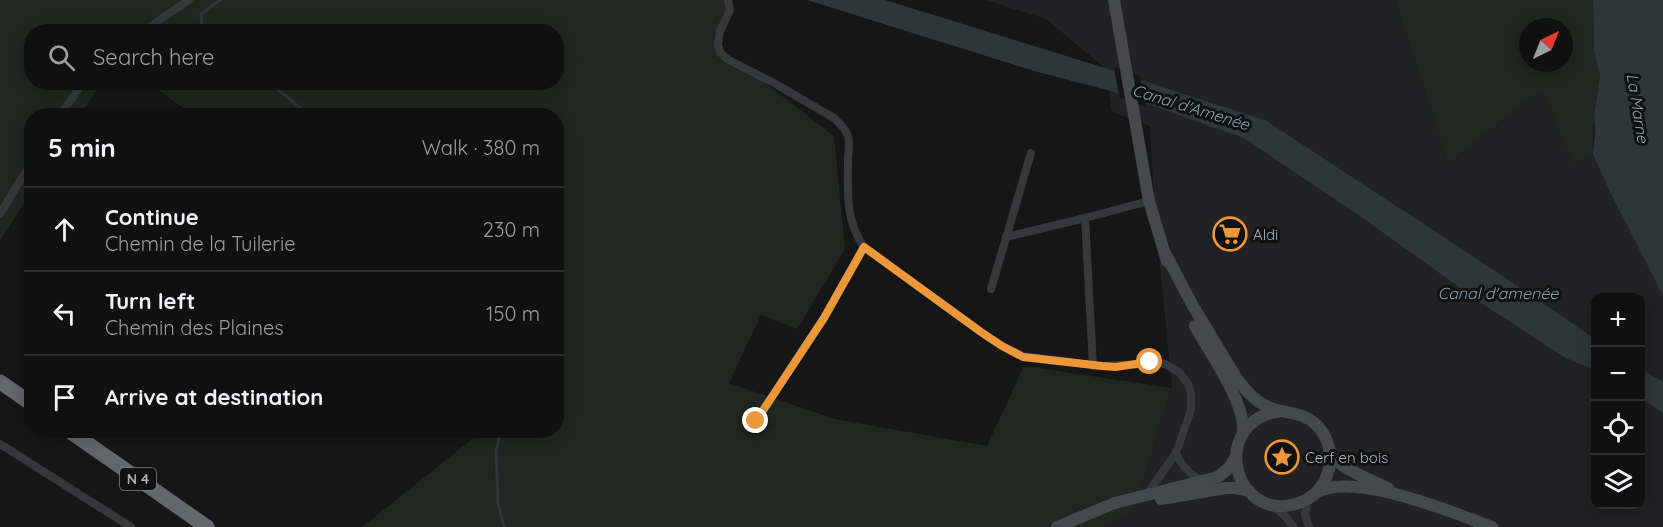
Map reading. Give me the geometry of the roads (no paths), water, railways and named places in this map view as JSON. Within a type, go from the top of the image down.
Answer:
[{"type":"highway","points":[[0,382],[24,398]]},
{"type":"highway","points":[[0,392],[24,408]]},
{"type":"highway","name":"N 4","points":[[66,438],[194,527]]},
{"type":"highway","name":"N 4","points":[[79,438],[207,527]]},
{"type":"main road","points":[[1114,0],[1149,201],[1171,277],[1186,310],[1235,397],[1244,420],[1243,433]]},
{"type":"main road","points":[[1166,255],[1193,306],[1237,379],[1263,405],[1296,413],[1314,423],[1326,439],[1330,454],[1329,470],[1322,485],[1312,495]]},
{"type":"main road","points":[[1057,527],[1093,511],[1147,494],[1218,477],[1229,468],[1235,458],[1237,447],[1249,425],[1263,415],[1281,411]]},
{"type":"main road","points":[[1330,454],[1348,468],[1403,496],[1492,527]]},
{"type":"main road","points":[[1235,458],[1239,476],[1248,491]]},
{"type":"main road","points":[[1074,527],[1118,510],[1226,488],[1248,491],[1270,504],[1290,505],[1332,486],[1347,486],[1403,496]]},
{"type":"street","points":[[154,24],[189,0]]},
{"type":"street","points":[[728,0],[730,10],[720,31],[718,44],[720,52],[727,59],[774,83],[842,125],[848,136],[850,217],[855,234],[864,247],[981,332],[1023,357],[1115,367],[1150,362],[1165,364],[1179,372],[1188,384],[1192,401],[1188,420],[1176,453],[1147,494]]},
{"type":"street","points":[[65,108],[77,90]]},
{"type":"street","points":[[991,289],[1030,153]]},
{"type":"street","points":[[0,214],[24,174]]},
{"type":"street","points":[[1006,237],[1149,201]]},
{"type":"street","points":[[1085,218],[1093,366]]},
{"type":"street","points":[[756,421],[824,318],[864,247]]},
{"type":"street","points":[[0,444],[131,527]]},
{"type":"street","points":[[1176,453],[1185,469],[1203,481]]},
{"type":"street","points":[[1309,527],[1305,515],[1312,495]]},
{"type":"street","points":[[1270,504],[1294,527]]},
{"type":"water","name":"Canal d'amenée","points":[[807,0],[885,0],[1265,120],[1591,336],[1591,368],[1566,358],[1487,307],[1347,207],[1244,138],[1111,91],[1034,71]]},
{"type":"water","name":"La Marne","points":[[1593,0],[1663,0],[1663,296],[1593,154],[1594,116],[1600,75],[1594,52]]},
{"type":"water","points":[[1645,371],[1663,382],[1663,413],[1645,401]]},
{"type":"waterway","points":[[202,24],[201,14],[220,0]]},
{"type":"waterway","points":[[278,90],[300,108]]},
{"type":"waterway","points":[[499,438],[496,451],[498,503],[504,527]]},
{"type":"place","name":"Aldi","points":[[1230,234]]},
{"type":"place","name":"Cerf en bois","points":[[1282,457]]},
{"type":"water label","name":"Canal d'Amenée","points":[[1191,107]]}]
